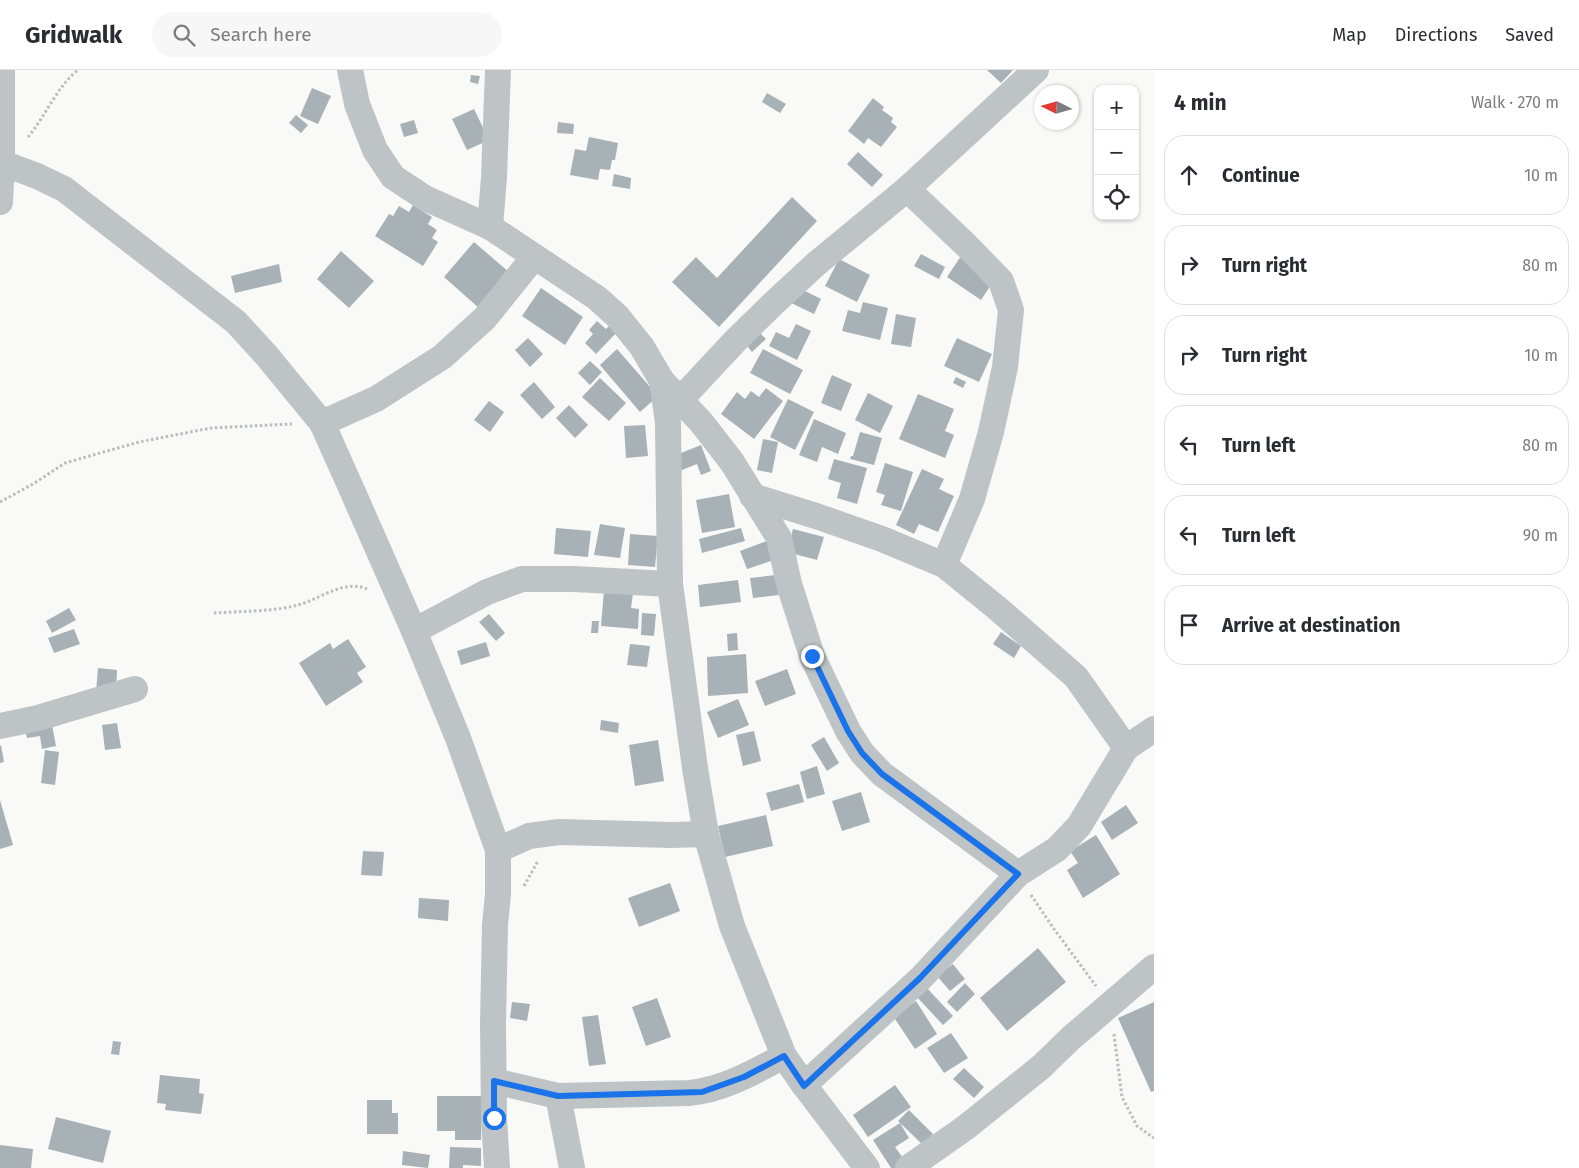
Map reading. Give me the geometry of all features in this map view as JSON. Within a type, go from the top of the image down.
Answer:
[{"type":"street","points":[[0,202],[2,70]]},
{"type":"street","points":[[350,70],[357,104],[371,141],[393,176],[425,198],[490,227],[597,298],[618,316],[642,347],[662,382],[701,422],[732,462],[779,538],[789,584],[812,656],[848,731],[862,753],[882,774],[1018,874]]},
{"type":"street","points":[[490,227],[498,70]]},
{"type":"street","points":[[680,400],[737,339],[783,294],[906,189],[1036,70]]},
{"type":"street","points":[[2,157],[64,189],[236,322],[267,356],[322,423],[414,631],[458,738],[498,850],[493,1014],[497,1168]]},
{"type":"street","points":[[906,189],[1001,281],[1011,310],[1005,367],[990,432],[972,499],[944,565]]},
{"type":"street","points":[[322,423],[376,399],[442,357],[485,318],[534,257]]},
{"type":"street","points":[[662,382],[668,423],[670,584],[706,834],[732,926],[784,1056],[804,1086],[867,1168]]},
{"type":"street","points":[[752,496],[882,538],[944,565],[997,608],[1076,677],[1126,748]]},
{"type":"street","points":[[414,631],[487,592],[522,579],[574,579],[670,584]]},
{"type":"street","points":[[0,726],[38,718],[135,689]]},
{"type":"street","points":[[804,1086],[920,978],[1018,874],[1057,849],[1079,826],[1126,748],[1154,729]]},
{"type":"street","points":[[498,850],[529,836],[559,832],[706,834]]},
{"type":"street","points":[[908,1168],[965,1128],[1041,1067],[1071,1038],[1154,967]]},
{"type":"street","points":[[494,1081],[558,1096],[702,1092],[744,1077],[784,1056]]},
{"type":"street","points":[[558,1096],[572,1168]]},
{"type":"path","points":[[2,157],[28,136],[70,76],[78,70]]},
{"type":"path","points":[[0,502],[33,484],[65,463],[139,442],[211,428],[322,423]]},
{"type":"path","points":[[214,613],[298,605],[329,592],[353,586],[370,591]]},
{"type":"path","points":[[524,887],[543,853],[559,832]]},
{"type":"path","points":[[1018,874],[1054,929],[1110,1006],[1122,1097],[1137,1126],[1154,1138]]},
{"type":"building","points":[[987,70],[1013,70],[1001,83]]},
{"type":"building","points":[[471,75],[480,76],[478,84],[470,82]]},
{"type":"building","points":[[312,88],[331,96],[318,124],[300,116]]},
{"type":"building","points":[[767,93],[786,104],[780,113],[762,102]]},
{"type":"building","points":[[873,98],[884,107],[882,110],[893,118],[891,122],[897,127],[881,147],[868,138],[864,144],[848,131]]},
{"type":"building","points":[[474,109],[489,140],[467,150],[452,119]]},
{"type":"building","points":[[296,115],[308,125],[301,133],[289,123]]},
{"type":"building","points":[[414,120],[418,133],[404,137],[400,124]]},
{"type":"building","points":[[558,122],[574,124],[573,134],[557,133]]},
{"type":"building","points":[[589,137],[618,143],[615,160],[612,160],[610,170],[600,169],[598,180],[570,175],[575,149],[586,151]]},
{"type":"building","points":[[858,152],[883,175],[872,187],[847,164]]},
{"type":"building","points":[[614,174],[631,178],[630,189],[612,186]]},
{"type":"building","points":[[792,197],[817,221],[719,327],[672,282],[696,257],[717,278]]},
{"type":"building","points":[[413,205],[432,217],[428,224],[437,230],[432,238],[438,242],[423,266],[375,236],[389,214],[393,216],[399,206],[409,212]]},
{"type":"building","points":[[474,242],[510,273],[479,308],[444,277]]},
{"type":"building","points":[[341,251],[374,281],[349,308],[317,279]]},
{"type":"building","points":[[921,254],[945,267],[939,279],[914,266]]},
{"type":"building","points":[[961,256],[995,279],[981,300],[947,277]]},
{"type":"building","points":[[839,259],[870,275],[857,302],[825,286]]},
{"type":"building","points":[[279,264],[282,282],[235,293],[231,276]]},
{"type":"building","points":[[795,286],[821,299],[814,314],[787,301]]},
{"type":"building","points":[[541,288],[583,317],[565,345],[522,316]]},
{"type":"building","points":[[863,302],[888,308],[880,340],[842,331],[848,310],[860,313]]},
{"type":"building","points":[[896,314],[916,318],[911,347],[891,344]]},
{"type":"building","points":[[597,321],[606,329],[610,325],[617,332],[596,354],[585,343],[593,334],[589,330]]},
{"type":"building","points":[[796,324],[811,331],[797,360],[769,346],[776,332],[789,338]]},
{"type":"building","points":[[756,329],[766,339],[752,352],[743,341]]},
{"type":"building","points":[[528,338],[543,354],[530,367],[515,350]]},
{"type":"building","points":[[957,338],[992,354],[979,382],[944,366]]},
{"type":"building","points":[[617,349],[658,396],[640,412],[600,365]]},
{"type":"building","points":[[763,349],[803,370],[790,394],[750,373]]},
{"type":"building","points":[[590,361],[602,372],[590,385],[578,373]]},
{"type":"building","points":[[832,375],[852,384],[841,411],[821,403]]},
{"type":"building","points":[[956,377],[966,382],[963,388],[953,383]]},
{"type":"building","points":[[600,378],[626,403],[609,421],[582,397]]},
{"type":"building","points":[[534,382],[555,407],[542,419],[520,395]]},
{"type":"building","points":[[766,388],[783,401],[754,439],[721,414],[737,392],[745,399],[751,391],[759,397]]},
{"type":"building","points":[[868,393],[893,406],[880,433],[855,420]]},
{"type":"building","points":[[918,394],[954,409],[945,431],[954,435],[945,458],[899,439]]},
{"type":"building","points":[[788,399],[814,412],[795,450],[770,437]]},
{"type":"building","points":[[489,401],[504,412],[490,432],[474,420]]},
{"type":"building","points":[[569,405],[588,425],[575,438],[556,418]]},
{"type":"building","points":[[814,419],[846,433],[838,454],[822,447],[817,462],[799,455]]},
{"type":"building","points":[[645,425],[648,456],[626,458],[624,426]]},
{"type":"building","points":[[860,432],[882,438],[874,465],[850,459],[853,456]]},
{"type":"building","points":[[763,439],[778,442],[772,473],[757,470]]},
{"type":"building","points":[[701,445],[711,471],[701,475],[697,464],[677,472],[671,457]]},
{"type":"building","points":[[834,459],[867,468],[857,504],[837,498],[841,483],[828,479]]},
{"type":"building","points":[[885,463],[913,472],[901,511],[881,505],[885,495],[876,492]]},
{"type":"building","points":[[922,469],[944,479],[939,489],[954,496],[938,532],[919,524],[914,534],[896,525]]},
{"type":"building","points":[[729,494],[735,527],[702,533],[696,500]]},
{"type":"building","points":[[600,524],[625,528],[620,558],[594,555]]},
{"type":"building","points":[[556,528],[591,531],[588,557],[554,554]]},
{"type":"building","points":[[741,528],[745,541],[702,553],[699,539]]},
{"type":"building","points":[[793,529],[824,537],[817,560],[787,552]]},
{"type":"building","points":[[630,534],[658,536],[655,567],[628,565]]},
{"type":"building","points":[[767,541],[774,560],[747,569],[740,551]]},
{"type":"building","points":[[776,575],[779,595],[753,598],[750,578]]},
{"type":"building","points":[[738,580],[741,602],[700,607],[698,585]]},
{"type":"building","points":[[604,590],[633,593],[631,608],[639,609],[638,629],[601,626]]},
{"type":"building","points":[[69,608],[76,620],[52,633],[46,621]]},
{"type":"building","points":[[642,613],[656,614],[654,636],[641,635]]},
{"type":"building","points":[[489,614],[505,633],[496,641],[479,622]]},
{"type":"building","points":[[592,621],[599,621],[598,633],[591,633]]},
{"type":"building","points":[[74,629],[80,644],[54,653],[48,638]]},
{"type":"building","points":[[1001,632],[1021,646],[1014,658],[993,644]]},
{"type":"building","points":[[737,633],[738,650],[728,651],[727,634]]},
{"type":"building","points":[[348,639],[366,667],[357,673],[363,682],[326,706],[299,663],[330,643],[333,649]]},
{"type":"building","points":[[486,642],[490,656],[461,665],[457,651]]},
{"type":"building","points":[[630,644],[650,646],[647,667],[627,665]]},
{"type":"building","points":[[746,654],[748,693],[708,696],[707,657]]},
{"type":"building","points":[[98,668],[117,670],[116,693],[96,692]]},
{"type":"building","points":[[787,669],[796,694],[765,706],[755,681]]},
{"type":"building","points":[[738,699],[749,725],[718,738],[707,712]]},
{"type":"building","points":[[51,720],[56,746],[42,749],[40,736],[27,738],[24,725]]},
{"type":"building","points":[[601,720],[619,723],[618,733],[600,730]]},
{"type":"building","points":[[117,723],[121,748],[105,750],[102,725]]},
{"type":"building","points":[[754,731],[761,761],[743,766],[736,735]]},
{"type":"building","points":[[824,737],[839,763],[827,771],[811,745]]},
{"type":"building","points":[[658,740],[664,781],[635,786],[629,745]]},
{"type":"building","points":[[0,746],[4,762],[0,763]]},
{"type":"building","points":[[45,750],[59,752],[55,785],[41,783]]},
{"type":"building","points":[[817,766],[825,794],[807,799],[800,772]]},
{"type":"building","points":[[799,784],[804,802],[771,811],[766,793]]},
{"type":"building","points":[[861,792],[870,822],[842,831],[832,801]]},
{"type":"building","points":[[0,800],[13,845],[0,849]]},
{"type":"building","points":[[1126,805],[1138,823],[1112,840],[1101,822]]},
{"type":"building","points":[[766,815],[773,846],[725,857],[718,826]]},
{"type":"building","points":[[1096,835],[1120,874],[1083,898],[1067,870],[1078,863],[1070,851]]},
{"type":"building","points":[[363,851],[384,852],[382,876],[361,875]]},
{"type":"building","points":[[670,883],[680,911],[639,927],[628,898]]},
{"type":"building","points":[[419,898],[449,900],[448,921],[418,918]]},
{"type":"building","points":[[1038,948],[1066,982],[1007,1031],[980,998]]},
{"type":"building","points":[[953,964],[965,979],[950,991],[937,976]]},
{"type":"building","points":[[965,983],[975,994],[957,1012],[947,1002]]},
{"type":"building","points":[[926,987],[953,1016],[943,1025],[916,996]]},
{"type":"building","points":[[657,998],[671,1037],[646,1046],[632,1007]]},
{"type":"building","points":[[916,1001],[937,1034],[915,1049],[893,1016]]},
{"type":"building","points":[[512,1002],[530,1004],[527,1021],[510,1018]]},
{"type":"building","points":[[1154,1002],[1154,1091],[1151,1092],[1118,1018]]},
{"type":"building","points":[[598,1015],[606,1064],[589,1066],[582,1017]]},
{"type":"building","points":[[951,1033],[968,1058],[944,1073],[927,1048]]},
{"type":"building","points":[[113,1041],[121,1042],[119,1055],[111,1054]]},
{"type":"building","points":[[964,1068],[984,1087],[974,1098],[953,1079]]},
{"type":"building","points":[[160,1075],[200,1079],[199,1093],[204,1094],[201,1114],[165,1110],[166,1104],[157,1103]]},
{"type":"building","points":[[895,1085],[911,1107],[868,1137],[853,1115]]},
{"type":"building","points":[[437,1096],[482,1096],[481,1140],[455,1140],[455,1131],[437,1131]]},
{"type":"building","points":[[367,1100],[392,1100],[392,1113],[398,1113],[398,1134],[367,1134]]},
{"type":"building","points":[[909,1110],[933,1134],[923,1145],[898,1121]]},
{"type":"building","points":[[56,1117],[111,1131],[103,1163],[48,1149]]},
{"type":"building","points":[[900,1123],[909,1138],[895,1147],[905,1161],[895,1168],[891,1168],[873,1140]]},
{"type":"building","points":[[0,1145],[33,1149],[31,1168],[0,1168]]},
{"type":"building","points":[[450,1147],[481,1148],[481,1166],[463,1165],[463,1168],[449,1168]]},
{"type":"building","points":[[403,1151],[430,1155],[428,1168],[402,1165]]},
{"type":"route","points":[[494,1118],[494,1081],[558,1096],[702,1092],[744,1077],[784,1056],[804,1086],[920,978],[1018,874],[882,774],[862,753],[848,731],[812,656]]}]
